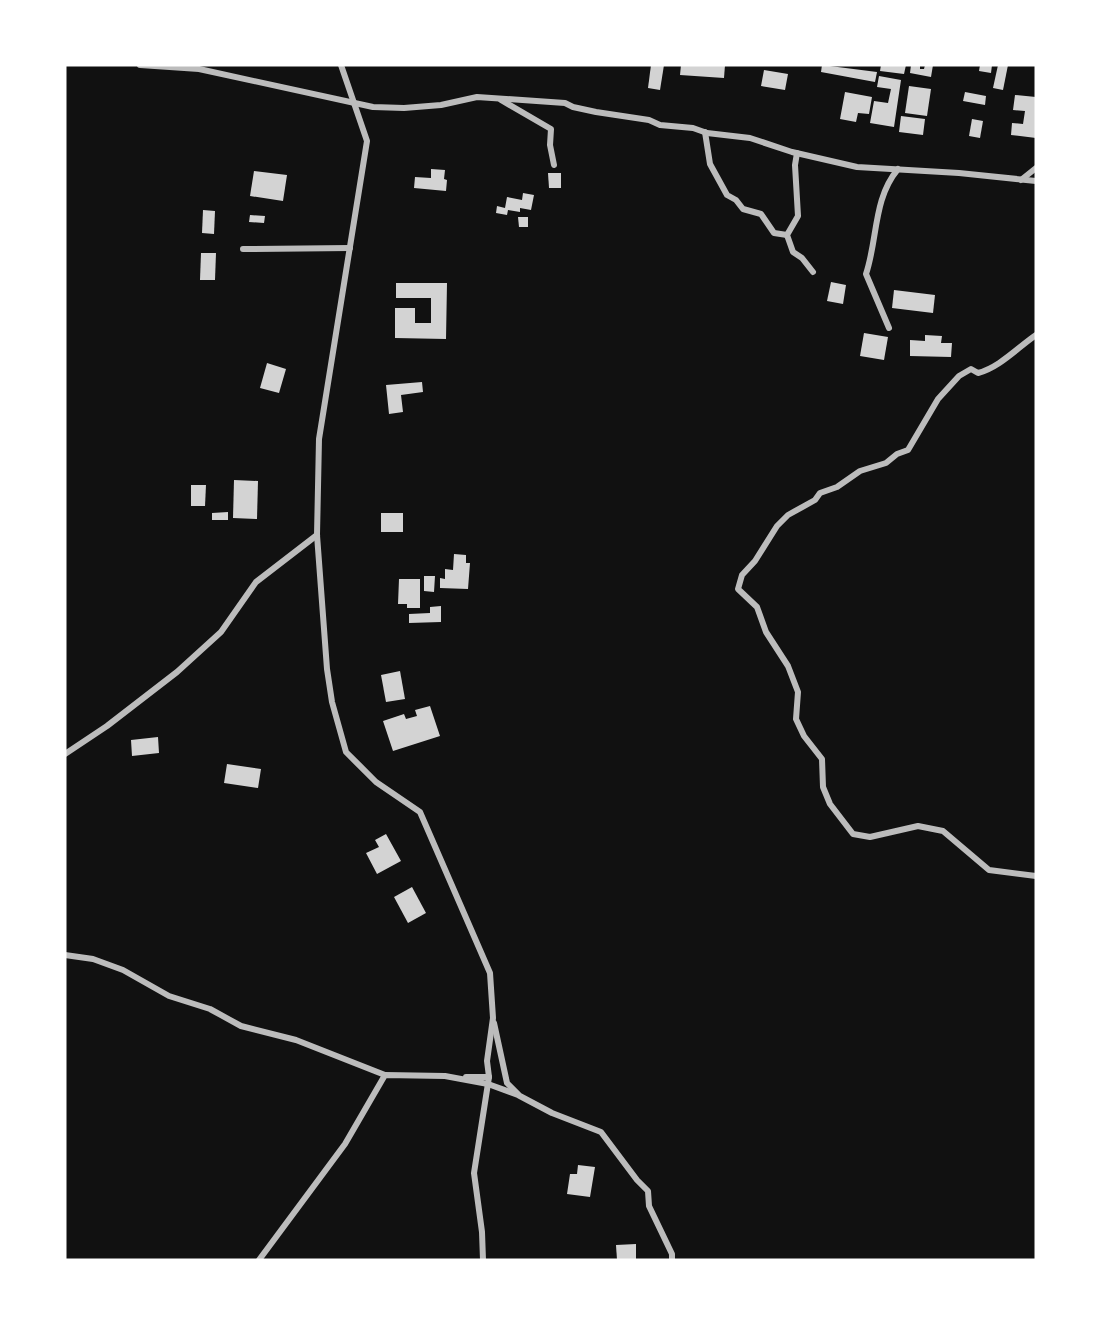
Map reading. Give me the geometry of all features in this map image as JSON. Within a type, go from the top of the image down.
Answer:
[{"type":"street","points":[[140,65],[199,69],[373,107],[441,105],[477,97],[565,103],[573,107],[649,120],[660,125],[750,138],[797,153],[857,167],[1036,181]]},
{"type":"street","points":[[341,65],[367,141],[319,439],[317,535],[332,702],[346,752],[376,782],[420,812],[490,972],[493,1018],[507,1083],[518,1095]]},
{"type":"street","points":[[500,99],[551,129],[550,145],[554,165]]},
{"type":"street","points":[[705,132],[710,164],[727,195],[736,200],[743,209],[761,214],[774,233],[787,235]]},
{"type":"street","points":[[797,153],[795,165],[798,216],[787,235],[793,252],[802,258],[813,272]]},
{"type":"street","points":[[1021,180],[1036,168]]},
{"type":"street","points":[[889,328],[866,274],[872,257],[879,205],[886,183],[898,169]]},
{"type":"street","points":[[243,249],[350,248]]},
{"type":"street","points":[[1036,335],[990,369],[978,373],[971,369],[959,376],[938,399],[908,450],[897,454],[886,463],[860,471],[788,515],[742,575],[738,589],[757,607],[766,632],[788,666],[798,692],[796,719],[804,736],[821,759],[823,787],[830,804],[853,834],[870,837],[918,826],[943,831],[989,870],[1036,876]]},
{"type":"street","points":[[65,754],[177,673],[221,632],[256,582],[317,535]]},
{"type":"street","points":[[65,955],[93,959],[123,970],[169,996],[210,1009],[241,1026],[296,1040],[385,1075],[445,1076],[488,1081],[552,1113],[601,1132],[637,1181],[648,1191],[649,1206],[672,1254],[672,1260]]},
{"type":"street","points":[[483,1260],[474,1172],[488,1081],[487,1060],[493,1018]]},
{"type":"street","points":[[259,1260],[345,1144],[385,1075]]},
{"type":"building","points":[[651,65],[664,65],[660,90],[648,88]]},
{"type":"building","points":[[681,65],[725,65],[724,78],[680,75]]},
{"type":"building","points":[[822,65],[877,72],[875,82],[821,72]]},
{"type":"building","points":[[881,65],[906,65],[904,74],[880,71]]},
{"type":"building","points":[[911,65],[920,65],[920,69],[924,69],[925,65],[933,65],[931,77],[910,73]]},
{"type":"building","points":[[980,65],[992,65],[991,73],[979,71]]},
{"type":"building","points":[[998,65],[1008,65],[1003,90],[993,88]]},
{"type":"building","points":[[764,70],[788,74],[785,90],[761,86]]},
{"type":"building","points":[[879,76],[901,80],[894,127],[870,123],[874,101],[888,103],[891,89],[877,87]]},
{"type":"building","points":[[909,86],[931,89],[927,116],[905,113]]},
{"type":"building","points":[[845,92],[872,97],[869,114],[858,113],[856,122],[840,119]]},
{"type":"building","points":[[965,92],[986,96],[985,105],[963,101]]},
{"type":"building","points":[[1015,95],[1036,97],[1036,138],[1011,135],[1012,123],[1023,124],[1025,111],[1013,110]]},
{"type":"building","points":[[901,116],[925,119],[923,135],[899,132]]},
{"type":"building","points":[[972,119],[983,121],[980,138],[969,136]]},
{"type":"building","points":[[431,169],[445,170],[446,191],[414,188],[415,177],[431,178]]},
{"type":"building","points":[[254,171],[287,175],[283,201],[250,196]]},
{"type":"building","points":[[548,173],[561,173],[561,188],[549,188]]},
{"type":"building","points":[[523,193],[534,195],[531,210],[508,210],[507,215],[496,213],[497,206],[505,208],[507,197],[522,200]]},
{"type":"building","points":[[203,210],[215,211],[214,234],[202,233]]},
{"type":"building","points":[[250,215],[265,216],[264,223],[249,222]]},
{"type":"building","points":[[518,217],[528,217],[528,227],[519,227]]},
{"type":"building","points":[[201,253],[216,253],[215,280],[200,280]]},
{"type":"building","points":[[831,282],[846,285],[843,304],[827,301]]},
{"type":"building","points":[[396,283],[447,283],[446,339],[395,338],[395,308],[415,308],[415,323],[431,323],[431,298],[396,298]]},
{"type":"building","points":[[894,290],[935,295],[933,313],[892,308]]},
{"type":"building","points":[[864,333],[888,337],[884,360],[860,356]]},
{"type":"building","points":[[925,335],[942,336],[941,343],[952,343],[951,357],[910,356],[910,340],[925,341]]},
{"type":"building","points":[[267,363],[286,369],[279,393],[260,388]]},
{"type":"building","points":[[422,382],[423,392],[401,395],[403,412],[389,414],[386,385]]},
{"type":"building","points":[[234,480],[258,481],[257,519],[233,518]]},
{"type":"building","points":[[191,485],[206,485],[205,506],[191,506]]},
{"type":"building","points":[[228,512],[228,520],[212,520],[212,513]]},
{"type":"building","points":[[381,513],[403,513],[403,532],[381,532]]},
{"type":"building","points":[[454,554],[466,555],[466,563],[470,563],[468,589],[440,588],[440,578],[445,579],[445,569],[453,570]]},
{"type":"building","points":[[424,576],[435,576],[434,592],[424,591]]},
{"type":"building","points":[[399,579],[420,579],[420,608],[407,608],[407,604],[398,604]]},
{"type":"building","points":[[441,606],[441,622],[409,623],[409,614],[430,613],[430,607]]},
{"type":"building","points":[[400,671],[405,699],[386,702],[381,675]]},
{"type":"building","points":[[430,706],[440,736],[393,751],[383,721],[404,714],[406,719],[417,716],[415,710]]},
{"type":"building","points":[[158,737],[159,753],[132,756],[131,740]]},
{"type":"building","points":[[227,764],[261,769],[258,788],[224,783]]},
{"type":"building","points":[[386,834],[401,861],[377,874],[366,853],[379,847],[375,840]]},
{"type":"building","points":[[412,887],[426,913],[408,923],[394,897]]},
{"type":"building","points":[[578,1165],[595,1167],[590,1197],[567,1194],[570,1174],[577,1174]]},
{"type":"building","points":[[636,1244],[636,1260],[617,1260],[616,1245]]}]
